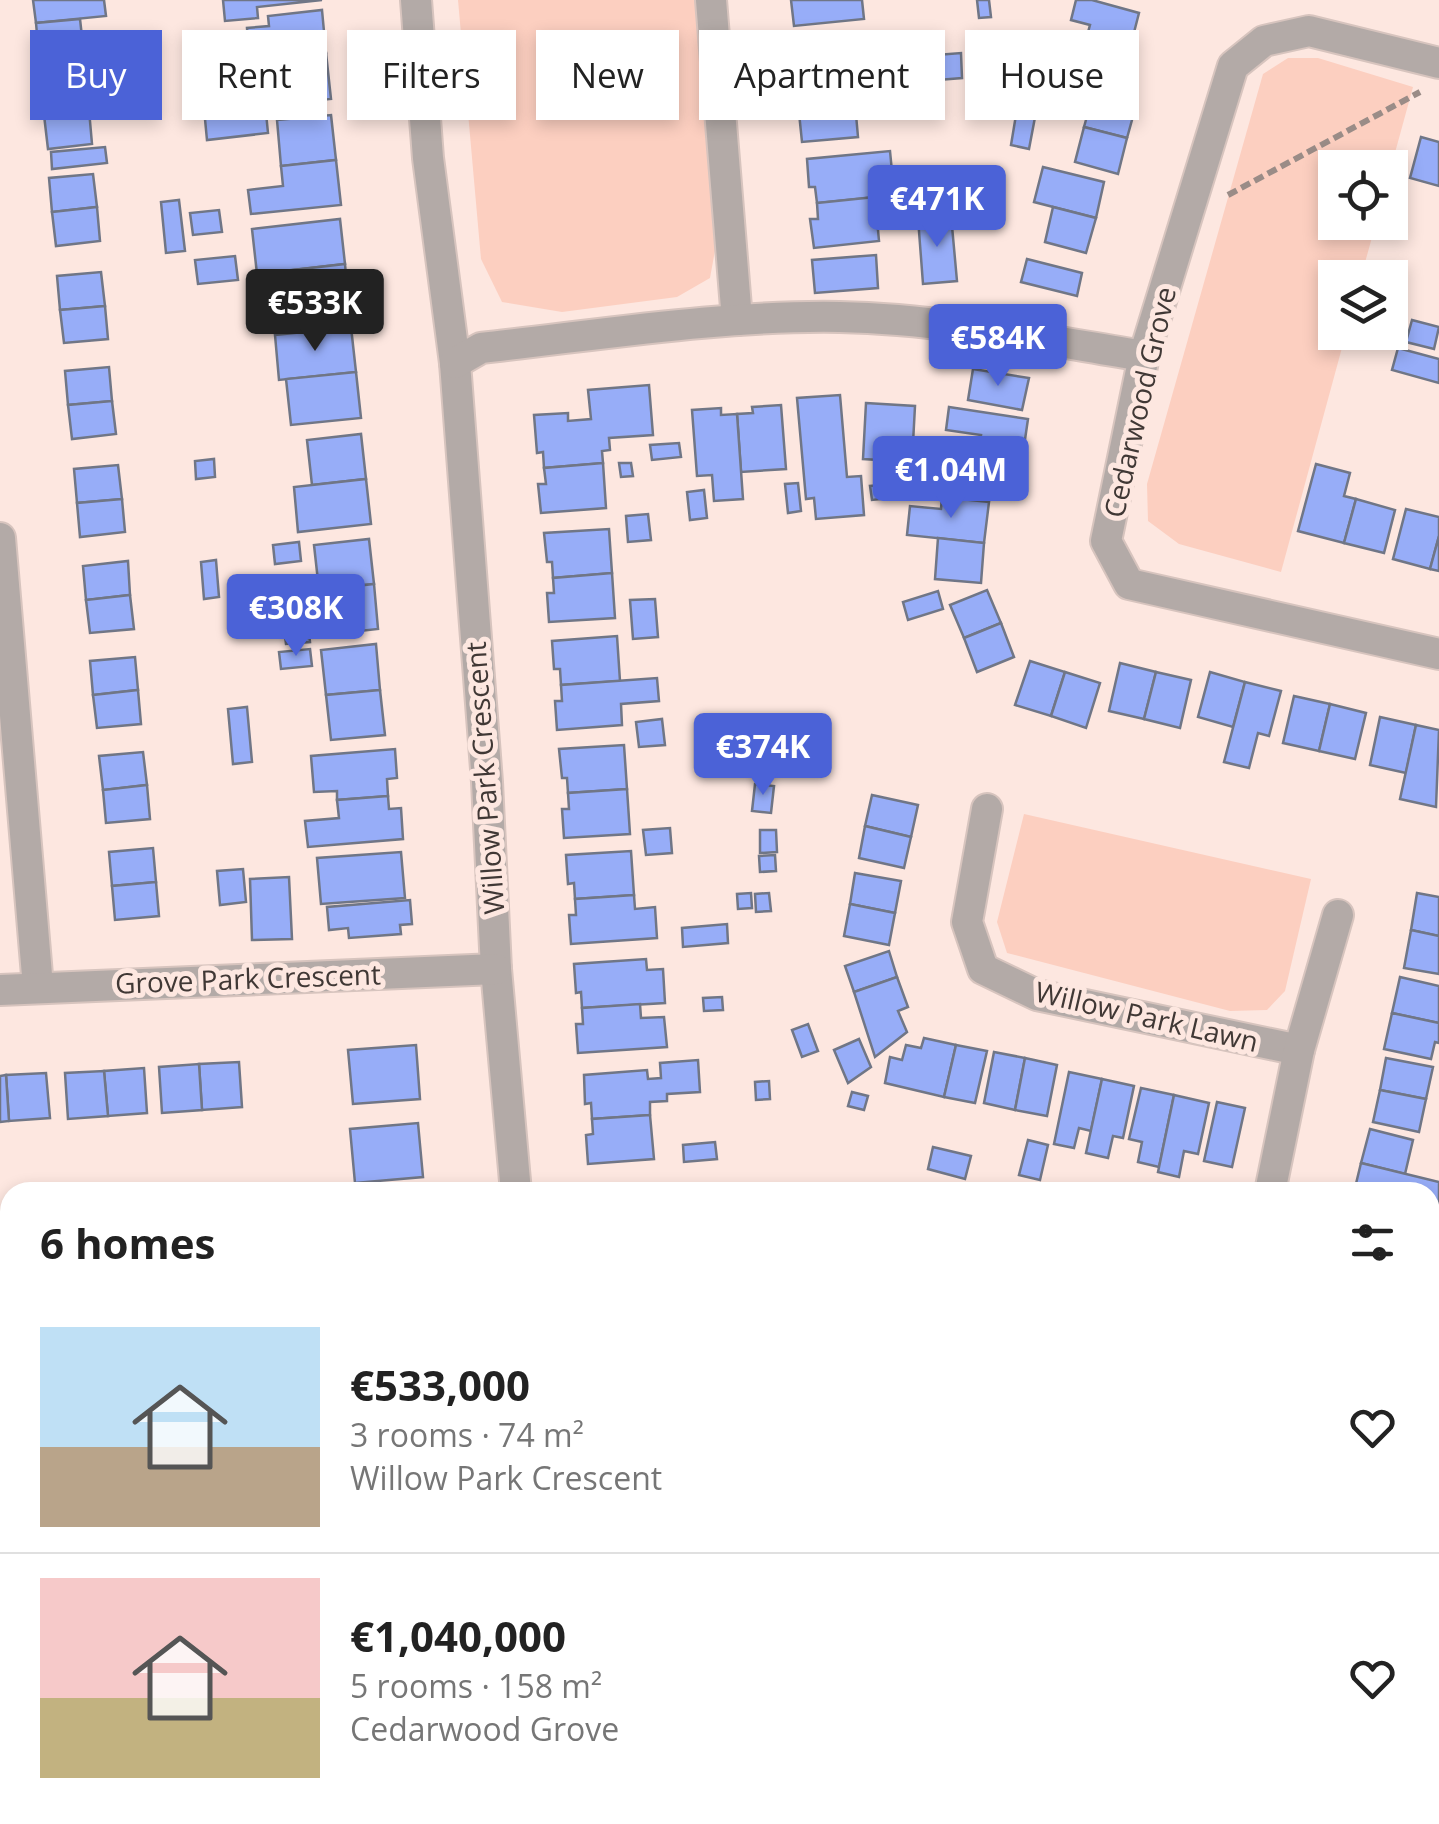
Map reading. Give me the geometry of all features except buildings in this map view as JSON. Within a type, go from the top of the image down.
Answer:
[{"type":"street","name":"Willow Park Crescent","points":[[416,0],[428,158],[454,363],[487,782],[496,969],[515,1182]]},
{"type":"street","points":[[711,0],[736,320]]},
{"type":"street","name":"Cedarwood Grove","points":[[1437,63],[1309,31],[1264,41],[1233,66],[1144,356],[1106,541],[1129,584],[1439,654]]},
{"type":"street","points":[[454,363],[482,348],[736,320],[841,317],[941,324],[1144,356]]},
{"type":"street","points":[[1,557],[38,987]]},
{"type":"street","name":"Willow Park Lawn","points":[[988,809],[967,922],[983,968],[1037,995],[1299,1050]]},
{"type":"street","points":[[1272,1182],[1299,1050],[1338,915]]},
{"type":"street","name":"Grove Park Crescent","points":[[0,990],[496,969]]},
{"type":"path","points":[[1195,191],[1220,200],[1426,89],[1437,63]]},
{"type":"shaded area","points":[[458,0],[698,0],[699,120],[708,120],[718,234],[710,278],[677,297],[562,312],[502,302],[481,259],[469,120],[516,120],[516,30],[461,30]]},
{"type":"shaded area","points":[[1288,58],[1318,58],[1413,87],[1396,150],[1318,150],[1318,240],[1371,240],[1366,260],[1318,260],[1318,350],[1341,350],[1281,572],[1179,544],[1148,521],[1147,484],[1263,74]]},
{"type":"shaded area","points":[[1024,814],[1311,879],[1285,991],[1267,1010],[1230,1011],[1007,953],[997,922]]}]
